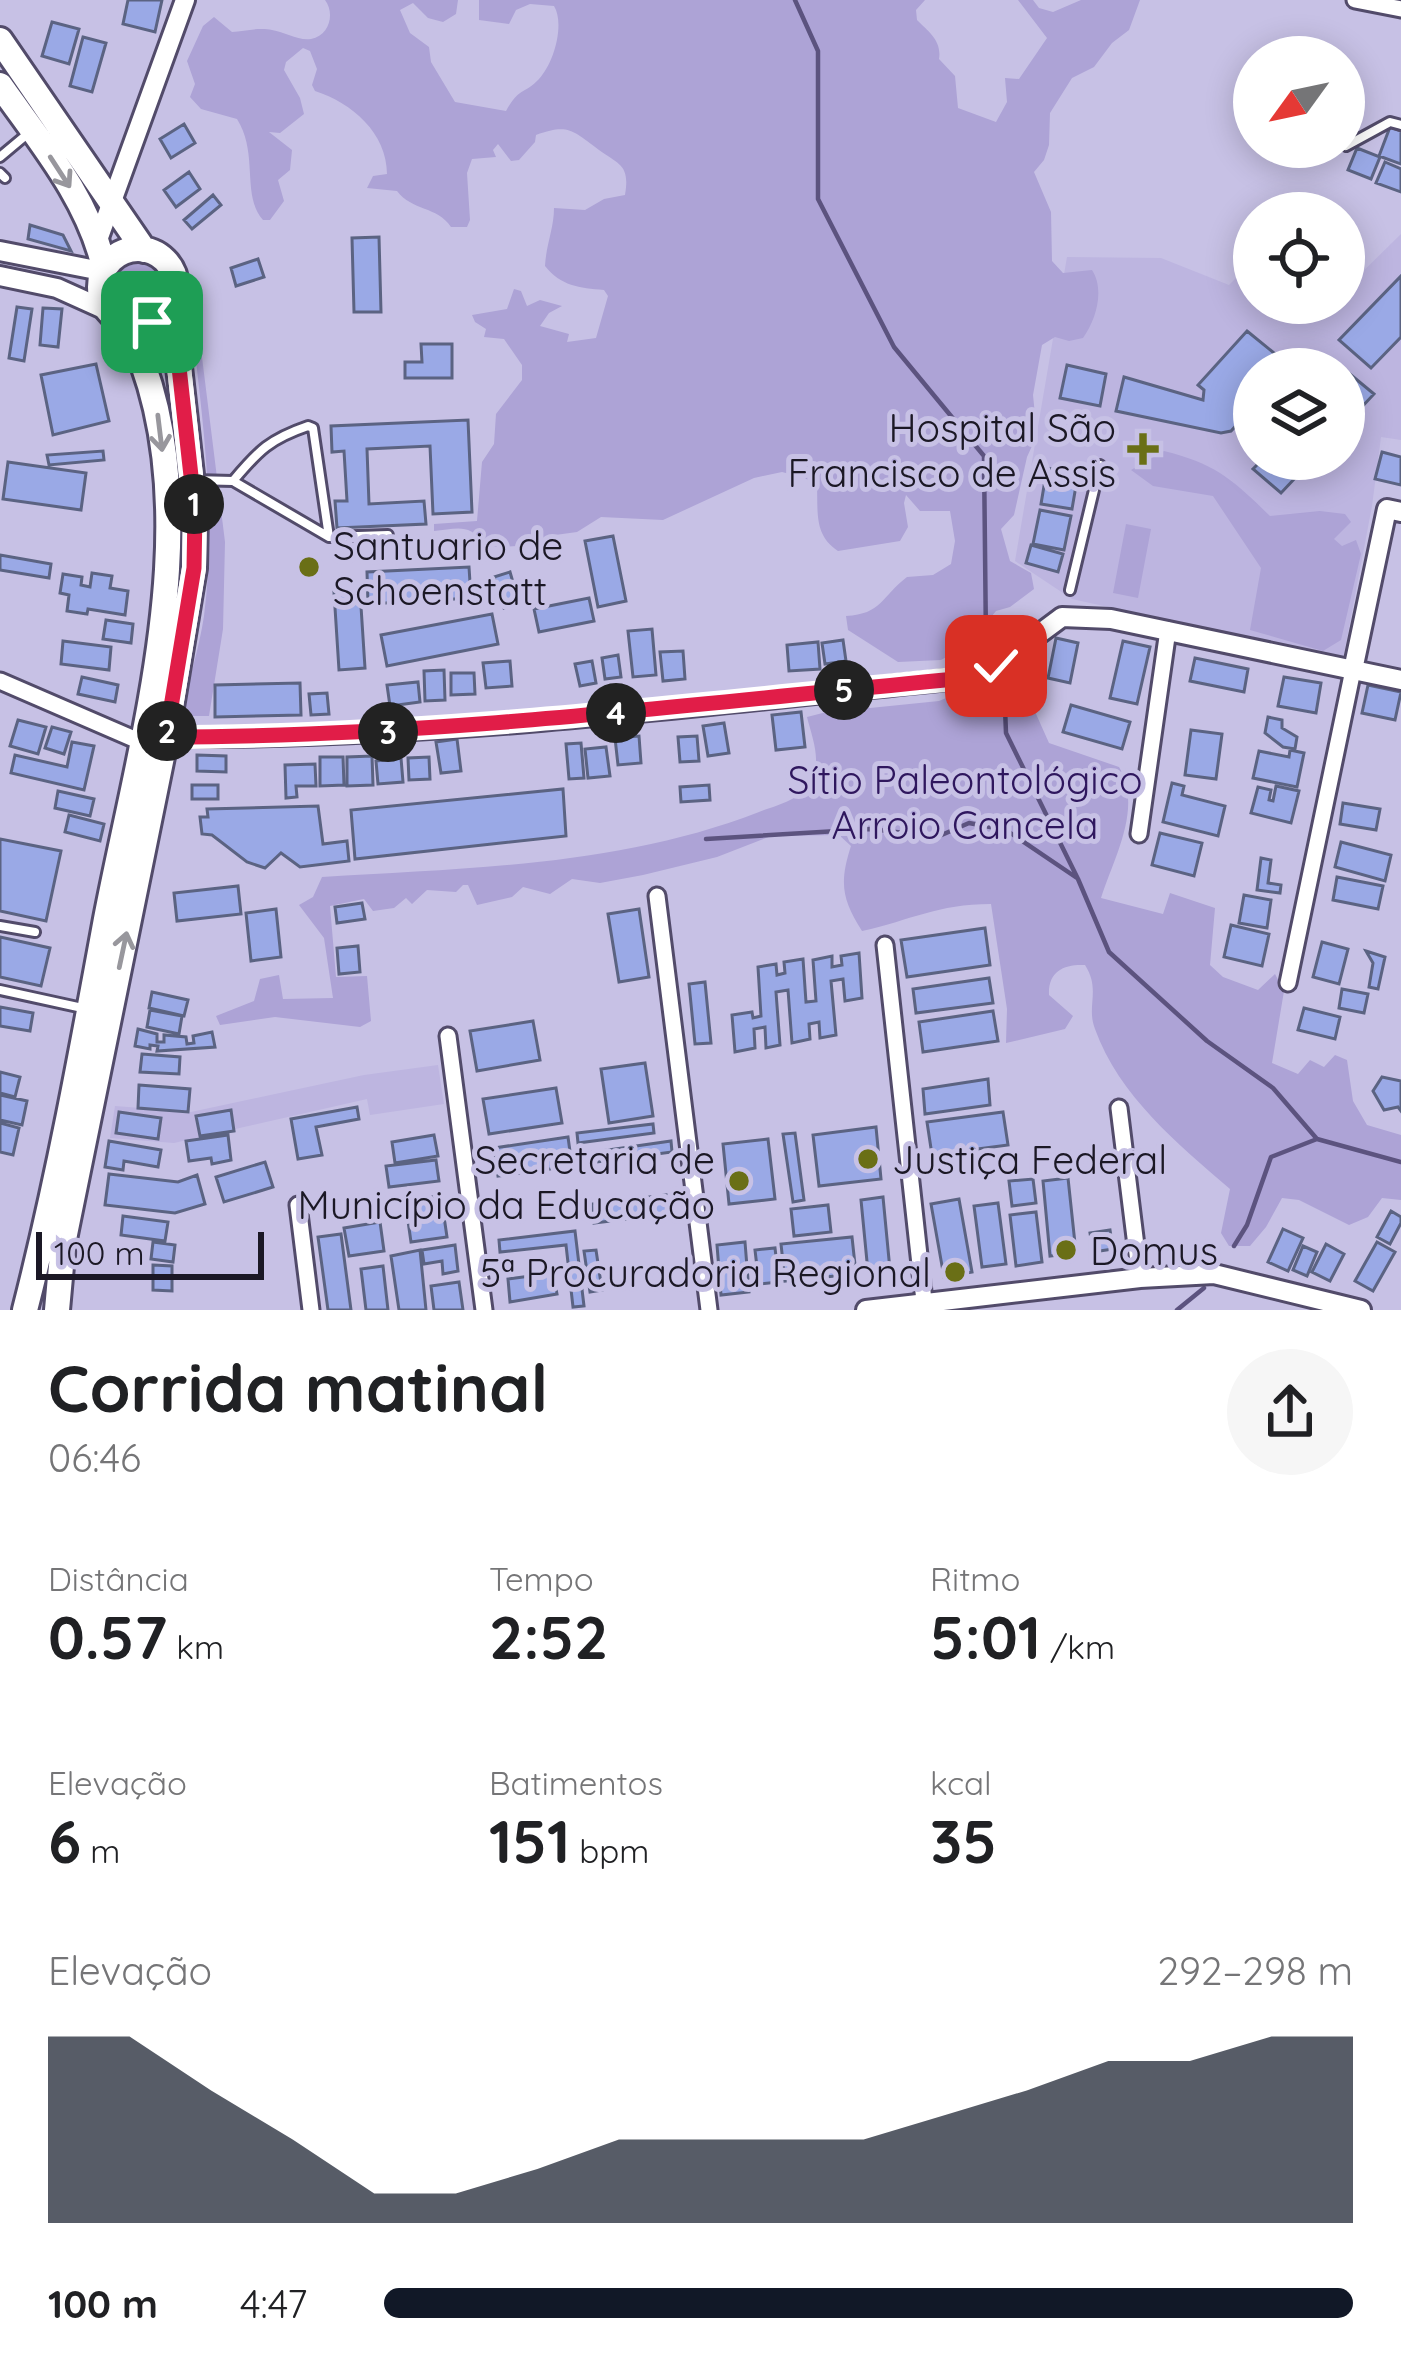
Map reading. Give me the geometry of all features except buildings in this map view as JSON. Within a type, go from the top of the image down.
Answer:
[{"type":"main road","points":[[0,40],[144,250]]},
{"type":"main road","points":[[0,85],[64,176],[98,240],[103,269],[100,295],[152,383],[166,500],[167,606],[153,740],[63,1244],[57,1310]]},
{"type":"main road","points":[[26,1310],[89,1009],[194,568],[192,480],[172,270],[160,256],[144,250],[120,254],[103,269]]},
{"type":"main road","points":[[117,317],[152,322],[172,304]]},
{"type":"street","points":[[98,240],[185,0]]},
{"type":"street","points":[[1355,0],[1401,9]]},
{"type":"street","points":[[0,251],[103,269]]},
{"type":"street","points":[[0,276],[56,288],[117,317]]},
{"type":"street","points":[[1288,983],[1353,670],[1394,511]]},
{"type":"street","points":[[0,681],[153,740],[462,728],[956,679],[996,666],[1062,616],[1089,615],[1401,680]]},
{"type":"street","points":[[1139,834],[1168,630]]},
{"type":"street","points":[[657,896],[709,1310]]},
{"type":"street","points":[[885,945],[925,1307]]},
{"type":"street","points":[[448,1036],[484,1310]]},
{"type":"street","points":[[1119,1108],[1140,1278]]},
{"type":"street","points":[[298,1205],[311,1310]]},
{"type":"street","points":[[866,1310],[925,1307],[1140,1278],[1214,1274],[1361,1310]]},
{"type":"lane","points":[[1365,136],[1390,122],[1401,125]]},
{"type":"lane","points":[[0,157],[32,130]]},
{"type":"lane","points":[[233,481],[262,446],[277,436],[313,428],[329,537]]},
{"type":"lane","points":[[1070,590],[1100,465]]},
{"type":"lane","points":[[192,480],[233,481],[329,537],[388,535]]},
{"type":"lane","points":[[0,926],[35,932]]},
{"type":"lane","points":[[0,990],[89,1009]]},
{"type":"shaded area","name":"Hospital São Francisco de Assis","points":[[1401,234],[1401,440],[1381,437],[1343,659],[1072,599],[1015,561],[1067,257],[1161,258],[1229,285],[1233,281],[1233,324],[1365,324],[1365,269]]},
{"type":"shaded area","points":[[438,1065],[444,1104],[370,1115],[367,1099],[174,1143],[110,1138],[115,1106],[191,1112],[364,1075]]},
{"type":"green space","points":[[325,0],[458,0],[456,14],[443,22],[428,18],[413,3],[400,10],[410,33],[429,47],[431,62],[455,102],[506,111],[549,63],[558,33],[557,14],[554,6],[530,4],[516,10],[509,24],[479,20],[479,0],[925,0],[916,10],[917,20],[934,37],[939,59],[955,76],[958,108],[996,122],[1007,102],[1005,78],[1019,79],[1047,38],[1018,0],[1033,0],[1039,8],[1053,12],[1081,0],[1140,0],[1129,30],[1094,67],[1072,78],[1050,113],[1049,145],[1034,172],[1051,212],[1052,261],[1063,273],[1092,270],[1098,296],[1083,338],[1055,337],[1042,345],[1033,395],[1037,435],[1014,515],[1001,529],[1010,561],[1031,573],[1034,589],[996,611],[969,644],[941,660],[898,662],[848,630],[846,616],[874,608],[907,577],[933,575],[951,564],[955,541],[950,511],[920,511],[906,495],[908,527],[900,541],[838,551],[821,531],[817,486],[782,472],[754,478],[663,520],[601,517],[577,532],[548,536],[535,545],[497,547],[482,543],[468,530],[434,531],[434,524],[477,521],[482,462],[494,444],[496,414],[522,380],[522,365],[504,339],[484,337],[486,329],[472,315],[507,309],[514,289],[521,291],[527,306],[540,300],[562,306],[540,326],[569,334],[567,342],[596,338],[608,296],[604,290],[571,285],[545,266],[554,208],[585,210],[604,199],[625,195],[625,172],[570,131],[536,135],[519,160],[511,161],[498,144],[493,150],[496,157],[472,159],[467,173],[470,220],[467,227],[451,227],[397,191],[367,188],[373,176],[387,174],[381,145],[354,112],[315,91],[317,69],[310,51],[303,48],[286,62],[284,70],[304,114],[280,133],[269,132],[292,150],[290,170],[278,180],[284,201],[270,220],[263,220],[253,199],[244,132],[237,119],[201,109],[190,97],[195,84],[187,61],[203,26],[214,17],[232,32],[263,29],[301,39],[317,37],[329,23]]},
{"type":"green space","points":[[138,264],[157,271],[164,290],[157,309],[138,316],[119,309],[112,290],[119,271]]},
{"type":"green space","points":[[197,317],[225,542],[223,629],[209,716],[181,716],[208,579],[206,466],[191,318]]},
{"type":"green space","points":[[1164,451],[1222,475],[1270,516],[1320,511],[1345,514],[1351,522],[1334,539],[1342,546],[1356,540],[1361,554],[1341,640],[1323,651],[1250,630],[1261,568],[1213,496],[1153,486],[1131,470]]},
{"type":"green space","points":[[1126,524],[1151,529],[1138,598],[1113,593]]},
{"type":"green space","name":"Sítio Paleontológico Arroio Cancela","points":[[1016,669],[1049,743],[1119,767],[1126,783],[1124,832],[1101,898],[1163,914],[1170,893],[1215,908],[1210,965],[1223,977],[1258,990],[1275,974],[1284,991],[1272,1063],[1298,1074],[1310,1060],[1324,1067],[1335,1055],[1347,1060],[1353,1101],[1367,1125],[1401,1135],[1401,1200],[1382,1198],[1368,1217],[1349,1225],[1299,1200],[1282,1198],[1250,1246],[1229,1246],[1221,1233],[1230,1189],[1152,1117],[1119,1076],[1095,1029],[1092,982],[1085,965],[1064,968],[1051,980],[1049,995],[1073,1016],[1065,1029],[1006,1043],[1007,1009],[991,904],[940,910],[862,931],[844,890],[851,846],[839,835],[771,836],[717,857],[643,875],[600,883],[572,879],[550,894],[523,887],[512,897],[477,905],[468,885],[463,885],[456,892],[427,890],[412,904],[406,898],[394,908],[373,911],[364,899],[330,906],[336,977],[367,976],[371,1021],[360,1027],[275,1017],[220,1025],[216,1016],[254,1001],[260,979],[279,975],[283,999],[333,998],[324,938],[299,905],[313,897],[322,877],[544,861],[653,844],[706,830],[803,792],[816,762],[807,717],[858,704],[870,708],[939,701]]},
{"type":"waterway","points":[[795,0],[818,51],[818,199],[894,347],[984,456],[986,643]]},
{"type":"waterway","points":[[1004,683],[1006,733],[1109,952],[1207,1041],[1273,1088],[1317,1139]]},
{"type":"waterway","points":[[706,839],[871,829],[937,837],[969,823],[1006,830],[1077,878]]},
{"type":"waterway","points":[[1317,1139],[1401,1162]]},
{"type":"waterway","points":[[1234,1246],[1247,1225],[1271,1157],[1317,1139]]},
{"type":"waterway","points":[[1177,1310],[1204,1288]]},
{"type":"place","name":"Hospital São Francisco de Assis","points":[[1143,449]]},
{"type":"place","name":"Santuario de Schoenstatt","points":[[309,567]]},
{"type":"place","name":"Justiça Federal","points":[[868,1159]]},
{"type":"place","name":"Secretaria de Município da Educação","points":[[739,1181]]},
{"type":"place","name":"Domus","points":[[1066,1250]]},
{"type":"place","name":"5ª Procuradoria Regional","points":[[955,1272]]},
{"type":"route","points":[[152,322],[172,304],[195,512],[188,623],[166,737],[462,728],[956,679],[996,666]]}]
